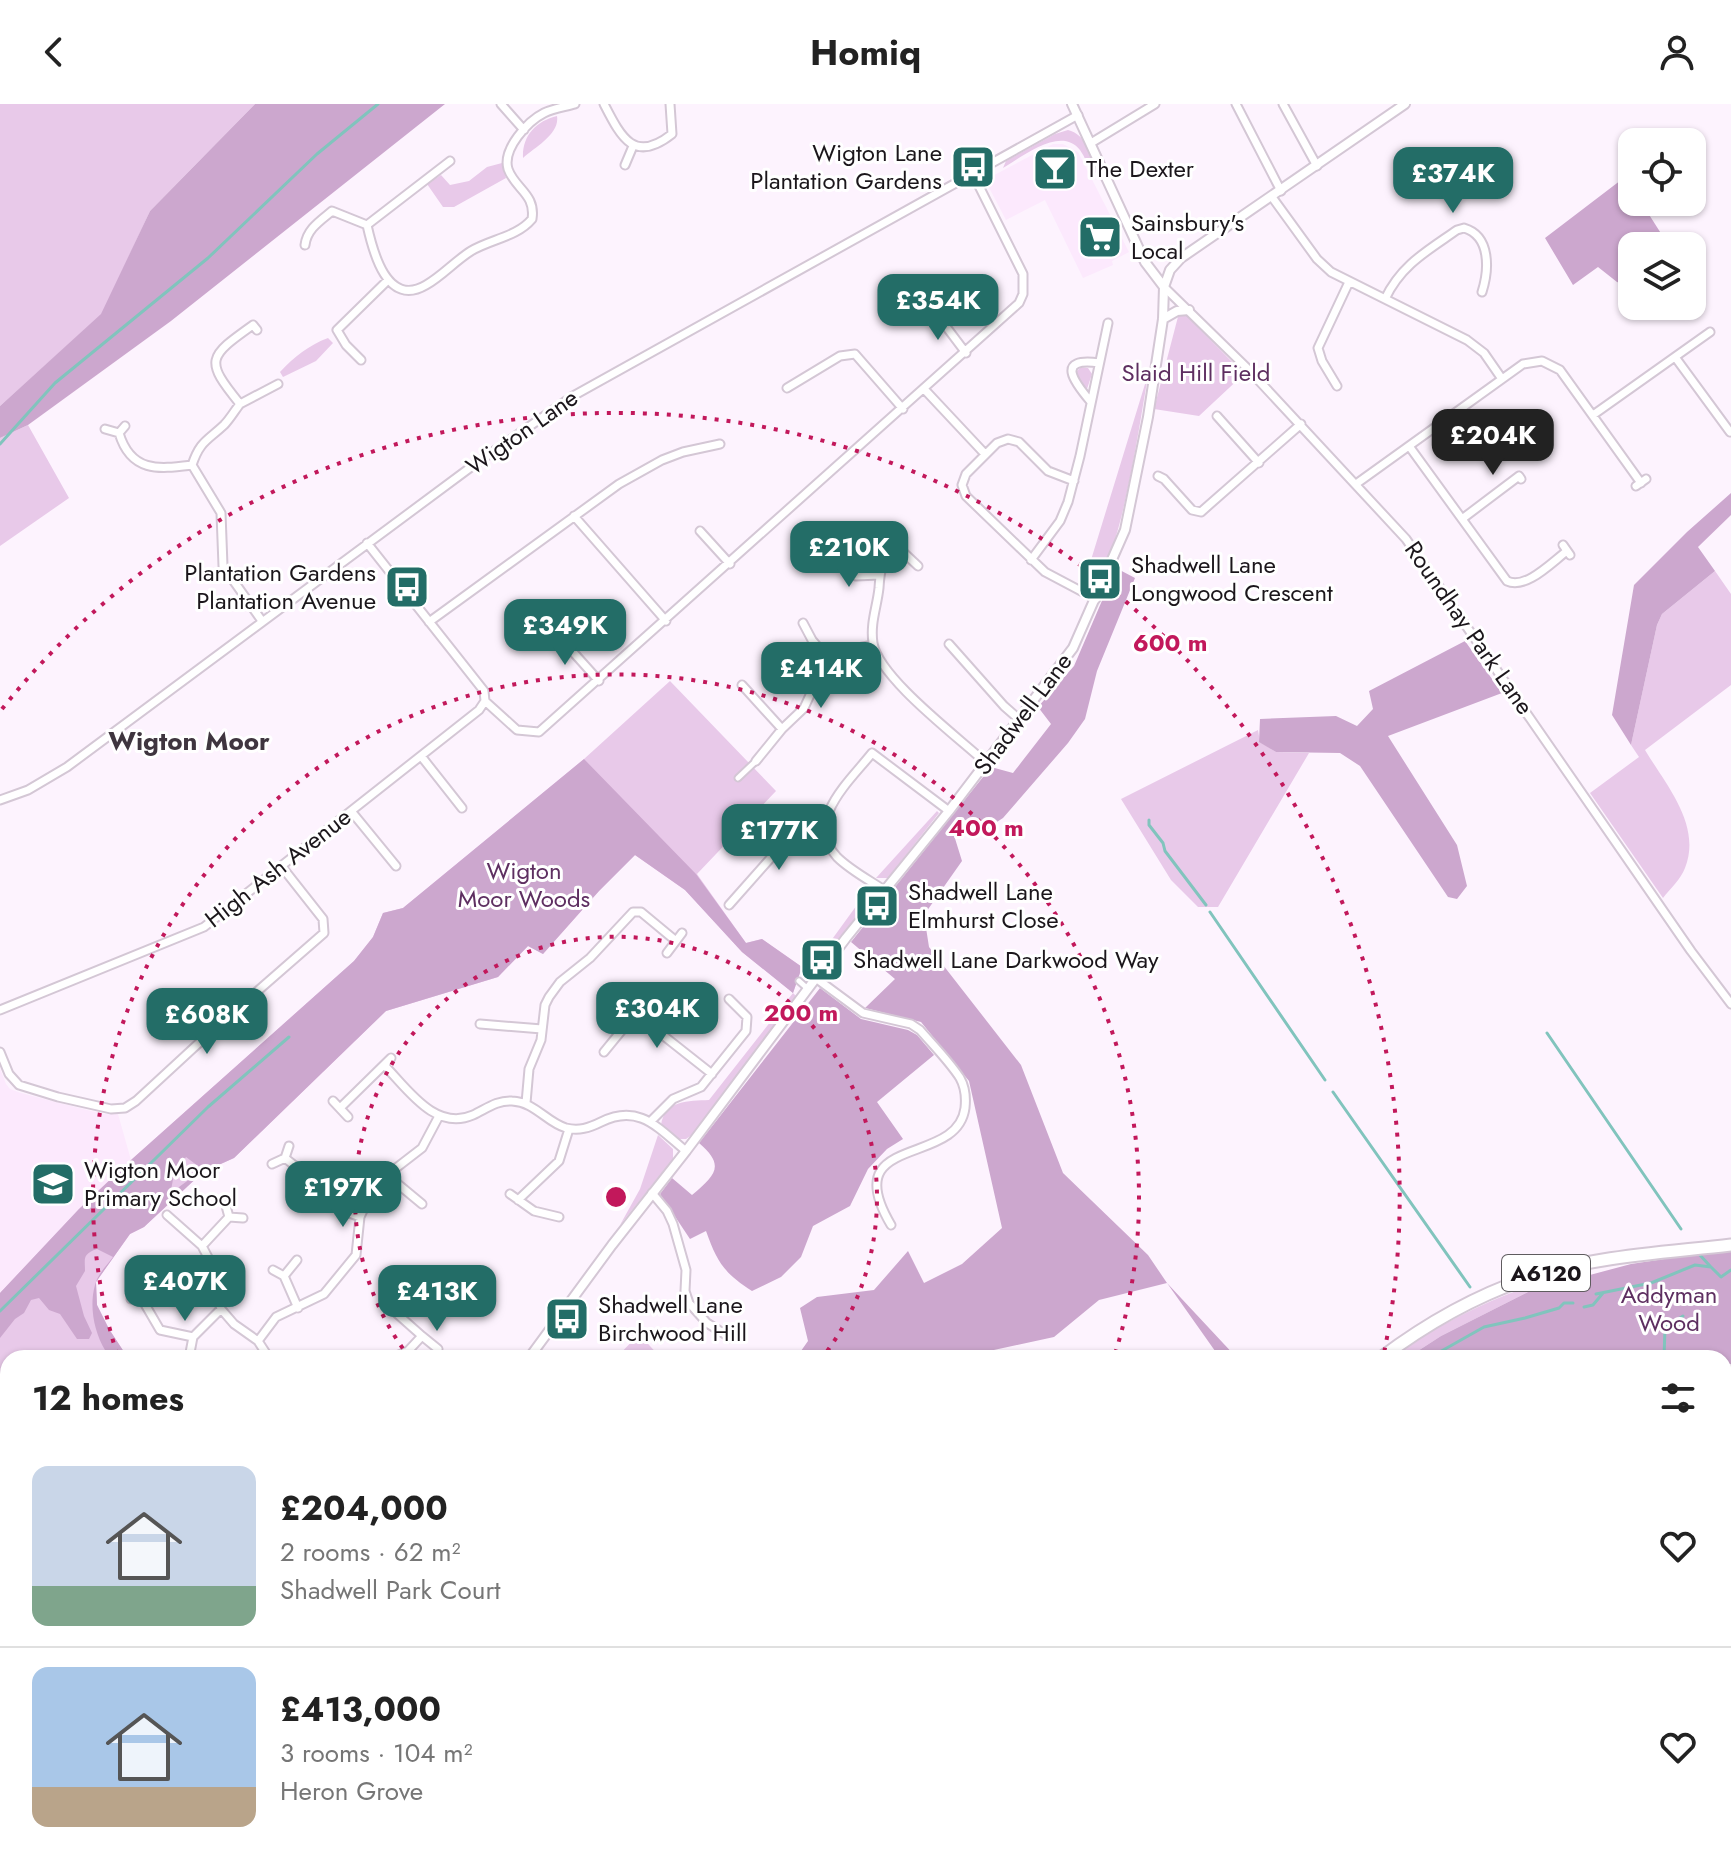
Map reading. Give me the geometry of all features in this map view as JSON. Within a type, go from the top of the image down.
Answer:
[{"type":"highway","name":"A6120","points":[[1391,1350],[1448,1313],[1528,1279],[1602,1260],[1731,1245]]},
{"type":"street","points":[[501,104],[524,130]]},
{"type":"street","points":[[367,225],[376,261],[388,280],[408,290],[418,290],[468,253],[525,226],[532,219],[531,201],[508,167],[511,150],[524,130],[542,114],[575,104]]},
{"type":"street","points":[[604,104],[621,135],[633,146],[650,147],[672,134],[670,104]]},
{"type":"street","points":[[1072,104],[1145,262],[1164,287]]},
{"type":"street","points":[[1091,143],[1155,104]]},
{"type":"street","points":[[1236,104],[1281,191]]},
{"type":"street","points":[[1283,104],[1317,166]]},
{"type":"street","points":[[1164,287],[1170,270],[1181,258],[1405,104]]},
{"type":"street","name":"Wigton Lane","points":[[0,800],[28,790],[67,767],[367,543],[573,396],[1078,115]]},
{"type":"street","points":[[625,165],[633,146]]},
{"type":"street","points":[[367,225],[450,161]]},
{"type":"street","points":[[367,543],[484,691],[485,701],[517,730],[539,732],[1013,311],[1019,303],[1023,274],[973,174]]},
{"type":"street","points":[[1272,197],[1317,259],[1331,272],[1477,346],[1502,379]]},
{"type":"street","points":[[305,245],[306,237],[315,225],[332,211],[367,225]]},
{"type":"street","points":[[1385,299],[1393,281],[1404,268],[1464,228],[1473,232],[1486,253],[1488,263],[1482,292]]},
{"type":"street","points":[[361,360],[337,330],[388,280]]},
{"type":"street","points":[[1337,386],[1318,348],[1349,282]]},
{"type":"street","name":"Roundhay Park Lane","points":[[1164,287],[1301,424],[1406,539],[1691,951],[1731,1004]]},
{"type":"street","name":"Shadwell Lane","points":[[535,1350],[884,890],[1064,664],[1125,530],[1148,417],[1163,319],[1164,287]]},
{"type":"street","points":[[1163,319],[1177,311],[1189,310]]},
{"type":"street","points":[[935,312],[966,353]]},
{"type":"street","points":[[1031,560],[1060,521],[1074,481],[1108,323]]},
{"type":"street","points":[[240,404],[214,364],[232,340],[253,325],[257,330]]},
{"type":"street","points":[[1593,415],[1710,332]]},
{"type":"street","points":[[787,388],[840,356],[855,354],[903,409]]},
{"type":"street","points":[[1675,357],[1730,432],[1721,438]]},
{"type":"street","points":[[1356,484],[1523,364],[1532,361],[1552,364],[1560,370],[1641,483]]},
{"type":"street","points":[[1091,402],[1071,373],[1074,366],[1081,362],[1099,363]]},
{"type":"street","points":[[262,621],[223,566],[221,513],[192,465],[197,449],[224,425],[240,404],[278,384]]},
{"type":"street","points":[[925,390],[985,454]]},
{"type":"street","points":[[1217,416],[1259,463]]},
{"type":"street","points":[[1158,476],[1192,510],[1201,512],[1301,424]]},
{"type":"street","points":[[105,429],[122,430],[128,450],[143,466],[192,465]]},
{"type":"street","points":[[1074,481],[1048,471],[1013,439],[1002,440],[985,454],[966,474],[963,491],[1031,560],[1061,582],[1096,599]]},
{"type":"street","points":[[429,622],[619,484],[662,460],[720,444]]},
{"type":"street","points":[[1409,446],[1511,583],[1524,582],[1567,550]]},
{"type":"street","points":[[1462,519],[1519,476],[1521,479]]},
{"type":"street","points":[[574,516],[666,621]]},
{"type":"street","points":[[700,531],[730,564]]},
{"type":"street","points":[[900,539],[902,551],[918,566]]},
{"type":"street","points":[[902,551],[893,553],[884,561],[879,575],[872,625],[873,645],[885,667],[902,687],[986,763]]},
{"type":"street","points":[[837,558],[856,576],[879,575]]},
{"type":"street","points":[[803,623],[812,640],[829,660]]},
{"type":"street","points":[[555,632],[599,681]]},
{"type":"street","points":[[949,644],[1020,720]]},
{"type":"street","points":[[738,778],[804,708],[829,660],[848,650],[873,645]]},
{"type":"street","points":[[742,685],[782,729]]},
{"type":"street","name":"High Ash Avenue","points":[[0,1010],[204,927],[479,710],[485,701]]},
{"type":"street","points":[[884,890],[838,858],[826,832],[828,812],[834,801],[872,753],[949,811]]},
{"type":"street","points":[[421,756],[462,808]]},
{"type":"street","points":[[351,811],[396,866]]},
{"type":"street","points":[[729,905],[784,843],[805,833],[826,832]]},
{"type":"street","points":[[0,1052],[9,1074],[27,1088],[111,1109],[125,1108],[136,1101],[324,933],[323,919],[282,867]]},
{"type":"street","points":[[526,1103],[529,1069],[542,1029],[545,1005],[560,982],[590,958],[633,912],[641,912],[676,941]]},
{"type":"street","points":[[667,953],[682,933]]},
{"type":"street","points":[[817,979],[863,1013],[911,1024],[920,1030],[962,1081],[965,1107],[956,1130],[931,1145],[893,1159],[878,1177],[878,1204],[891,1225]]},
{"type":"street","points":[[799,981],[809,989]]},
{"type":"street","points":[[650,1122],[673,1099],[694,1092],[748,1027],[744,1013],[729,999]]},
{"type":"street","points":[[604,1052],[631,1019],[655,1029],[712,1074]]},
{"type":"street","points":[[480,1024],[542,1029]]},
{"type":"street","points":[[340,1108],[391,1058]]},
{"type":"street","points":[[384,1065],[420,1102],[439,1116],[466,1118],[497,1102],[526,1103],[569,1129],[587,1128],[624,1114],[644,1118],[686,1151]]},
{"type":"street","points":[[333,1101],[348,1117]]},
{"type":"street","points":[[258,1341],[276,1317],[324,1294],[356,1255],[360,1217],[370,1195],[387,1175],[422,1148],[439,1116]]},
{"type":"street","points":[[518,1200],[525,1190],[559,1161],[569,1129]]},
{"type":"street","points":[[272,1164],[285,1158],[289,1146]]},
{"type":"street","points":[[285,1158],[314,1181],[325,1198],[339,1209],[360,1217]]},
{"type":"street","points":[[387,1175],[422,1204]]},
{"type":"street","points":[[652,1193],[673,1224],[686,1270],[685,1291],[689,1303],[707,1323],[731,1338]]},
{"type":"street","points":[[510,1194],[534,1211],[559,1217]]},
{"type":"street","points":[[226,1206],[229,1217]]},
{"type":"street","points":[[167,1215],[202,1246],[212,1265],[214,1288],[221,1309],[234,1324],[258,1341],[264,1350]]},
{"type":"street","points":[[229,1217],[243,1218]]},
{"type":"street","points":[[202,1246],[229,1217]]},
{"type":"street","points":[[284,1276],[297,1260]]},
{"type":"street","points":[[273,1270],[284,1276],[298,1308]]},
{"type":"street","points":[[135,1293],[160,1330],[193,1337]]},
{"type":"street","points":[[386,1304],[438,1349]]},
{"type":"street","points":[[191,1350],[193,1337],[221,1309]]},
{"type":"street","points":[[409,1350],[422,1336]]},
{"type":"shaded area","points":[[1053,144],[1063,144],[1078,152],[1129,252],[1112,261],[1113,265],[1083,278],[1045,200],[1006,220],[985,180]]},
{"type":"shaded area","name":"Wigton Moor Primary School","points":[[0,1068],[10,1089],[103,1114],[118,1114],[131,1160],[79,1209],[0,1293]]},
{"type":"green space","points":[[0,104],[255,104],[150,211],[102,314],[0,406]]},
{"type":"green space","points":[[255,104],[445,104],[171,321],[28,425],[0,438],[0,406],[101,314],[150,211]]},
{"type":"green space","points":[[557,116],[551,134],[523,158],[525,143],[532,131]]},
{"type":"green space","points":[[1068,130],[1084,141],[1097,172],[1092,174],[1080,150],[1072,143],[1063,141],[1042,146],[1003,168],[1006,161]]},
{"type":"green space","points":[[502,163],[506,178],[454,207],[443,207],[427,184],[441,175],[450,185],[469,181],[487,167]]},
{"type":"green space","points":[[1618,182],[1618,216],[1650,216],[1660,232],[1618,232],[1618,282],[1598,267],[1573,285],[1545,238]]},
{"type":"green space","name":"Slaid Hill Field","points":[[1180,309],[1244,374],[1199,416],[1154,409]]},
{"type":"green space","points":[[328,338],[333,343],[316,361],[283,377],[280,372],[291,361]]},
{"type":"green space","points":[[1081,367],[1088,368],[1092,374],[1087,389],[1077,379],[1077,371]]},
{"type":"green space","points":[[1149,371],[1122,516],[1104,568],[1094,582],[1083,586]]},
{"type":"green space","points":[[28,425],[69,498],[0,546],[0,438]]},
{"type":"green space","points":[[1731,493],[1731,515],[1698,547],[1715,571],[1662,614],[1657,625],[1631,745],[1612,715],[1634,585]]},
{"type":"green space","points":[[1116,568],[1135,578],[1097,671],[1085,719],[1003,818],[983,831],[962,818],[953,832],[962,861],[924,915],[929,947],[1021,1065],[1063,1173],[1148,1255],[1167,1283],[1099,1300],[1054,1337],[994,1350],[802,1350],[808,1341],[800,1308],[817,1297],[874,1290],[908,1251],[924,1283],[962,1264],[1002,1228],[969,1081],[921,1022],[865,1008],[895,979],[851,942],[991,767],[1013,773],[1051,724],[1038,707],[1074,666]]},
{"type":"green space","points":[[1715,571],[1731,594],[1731,685],[1645,750],[1679,806],[1689,836],[1685,868],[1663,898],[1590,793],[1639,757],[1631,745],[1662,614]]},
{"type":"green space","points":[[1465,641],[1502,693],[1388,736],[1457,845],[1467,886],[1457,899],[1448,897],[1360,766],[1340,753],[1276,752],[1259,742],[1260,719],[1336,716],[1357,726],[1373,709],[1369,691]]},
{"type":"green space","name":"Wigton Moor Woods","points":[[670,681],[776,791],[697,874],[746,943],[762,939],[802,967],[793,993],[742,952],[685,890],[635,855],[543,954],[528,946],[498,977],[386,1011],[234,1158],[203,1172],[144,1227],[130,1234],[96,1282],[97,1305],[123,1350],[0,1350],[0,1293],[79,1209],[354,961],[373,937],[383,913],[403,908],[584,759]]},
{"type":"green space","points":[[1258,730],[1260,742],[1276,752],[1309,753],[1218,907],[1198,907],[1171,880],[1121,799]]},
{"type":"green space","name":"Wigton Moor Woods","points":[[584,759],[696,874],[746,943],[762,939],[802,967],[793,993],[742,952],[685,890],[635,855],[543,954],[528,946],[498,977],[386,1011],[234,1158],[203,1172],[144,1227],[130,1234],[96,1282],[97,1305],[123,1350],[105,1350],[95,1327],[92,1301],[96,1281],[113,1257],[97,1249],[87,1255],[85,1271],[76,1286],[92,1333],[89,1339],[77,1339],[60,1314],[49,1310],[39,1298],[31,1300],[24,1313],[0,1338],[0,1293],[79,1209],[131,1160],[354,961],[373,937],[383,913],[403,908]],"holes":[[[186,1157],[198,1166],[198,1173],[179,1187],[169,1201],[174,1174]]]},
{"type":"green space","points":[[937,811],[939,813],[888,878],[876,878]]},
{"type":"green space","points":[[870,887],[869,901],[811,973],[809,971]]},
{"type":"green space","points":[[820,988],[861,1019],[917,1035],[934,1055],[877,1102],[903,1139],[887,1149],[868,1169],[850,1206],[813,1226],[801,1257],[781,1277],[752,1291],[723,1266],[706,1231],[690,1239],[660,1194],[672,1178],[692,1195],[707,1182],[715,1164],[699,1143]]},
{"type":"green space","points":[[793,993],[797,997],[693,1134],[686,1139],[677,1139],[661,1125],[672,1106],[709,1100]]},
{"type":"green space","points":[[658,1135],[673,1149],[673,1159],[620,1225],[640,1189]]},
{"type":"green space","name":"Addyman Wood","points":[[1731,1250],[1731,1350],[1419,1350],[1530,1291],[1631,1264]]},
{"type":"green space","points":[[1578,1270],[1580,1278],[1530,1291],[1419,1350],[1403,1350],[1458,1317],[1529,1286]]},
{"type":"green space","points":[[1167,1283],[1230,1350],[1214,1350]]},
{"type":"green space","points":[[639,1334],[654,1350],[624,1350]]},
{"type":"waterway","points":[[0,444],[55,383],[208,258],[317,154],[378,104]]},
{"type":"waterway","points":[[1149,820],[1165,851],[1206,905]]},
{"type":"waterway","points":[[1210,912],[1325,1080]]},
{"type":"waterway","points":[[1547,1033],[1681,1229]]},
{"type":"waterway","points":[[0,1311],[208,1107],[289,1037]]},
{"type":"waterway","points":[[1333,1092],[1470,1287]]},
{"type":"waterway","points":[[1699,1254],[1710,1266]]},
{"type":"waterway","points":[[1596,1294],[1651,1283],[1695,1265],[1711,1267],[1721,1277],[1731,1270]]},
{"type":"waterway","points":[[1584,1307],[1593,1305],[1603,1293]]},
{"type":"waterway","points":[[1443,1350],[1484,1327],[1573,1303]]},
{"type":"waterway","points":[[1664,1350],[1665,1328],[1683,1316]]},
{"type":"place","name":"Wigton Lane Plantation Gardens","points":[[973,167]]},
{"type":"place","name":"The Dexter","points":[[1055,169]]},
{"type":"place","name":"Sainsbury's Local","points":[[1100,237]]},
{"type":"place","name":"Shadwell Lane Longwood Crescent","points":[[1100,579]]},
{"type":"place","name":"Plantation Gardens Plantation Avenue","points":[[407,587]]},
{"type":"place","name":"Shadwell Lane Elmhurst Close","points":[[877,906]]},
{"type":"place","name":"Shadwell Lane Darkwood Way","points":[[822,960]]},
{"type":"place","name":"Wigton Moor Primary School","points":[[53,1184]]},
{"type":"place","name":"Shadwell Lane Birchwood Hill","points":[[567,1319]]},
{"type":"district","name":"Wigton Moor","points":[[189,741]]}]
